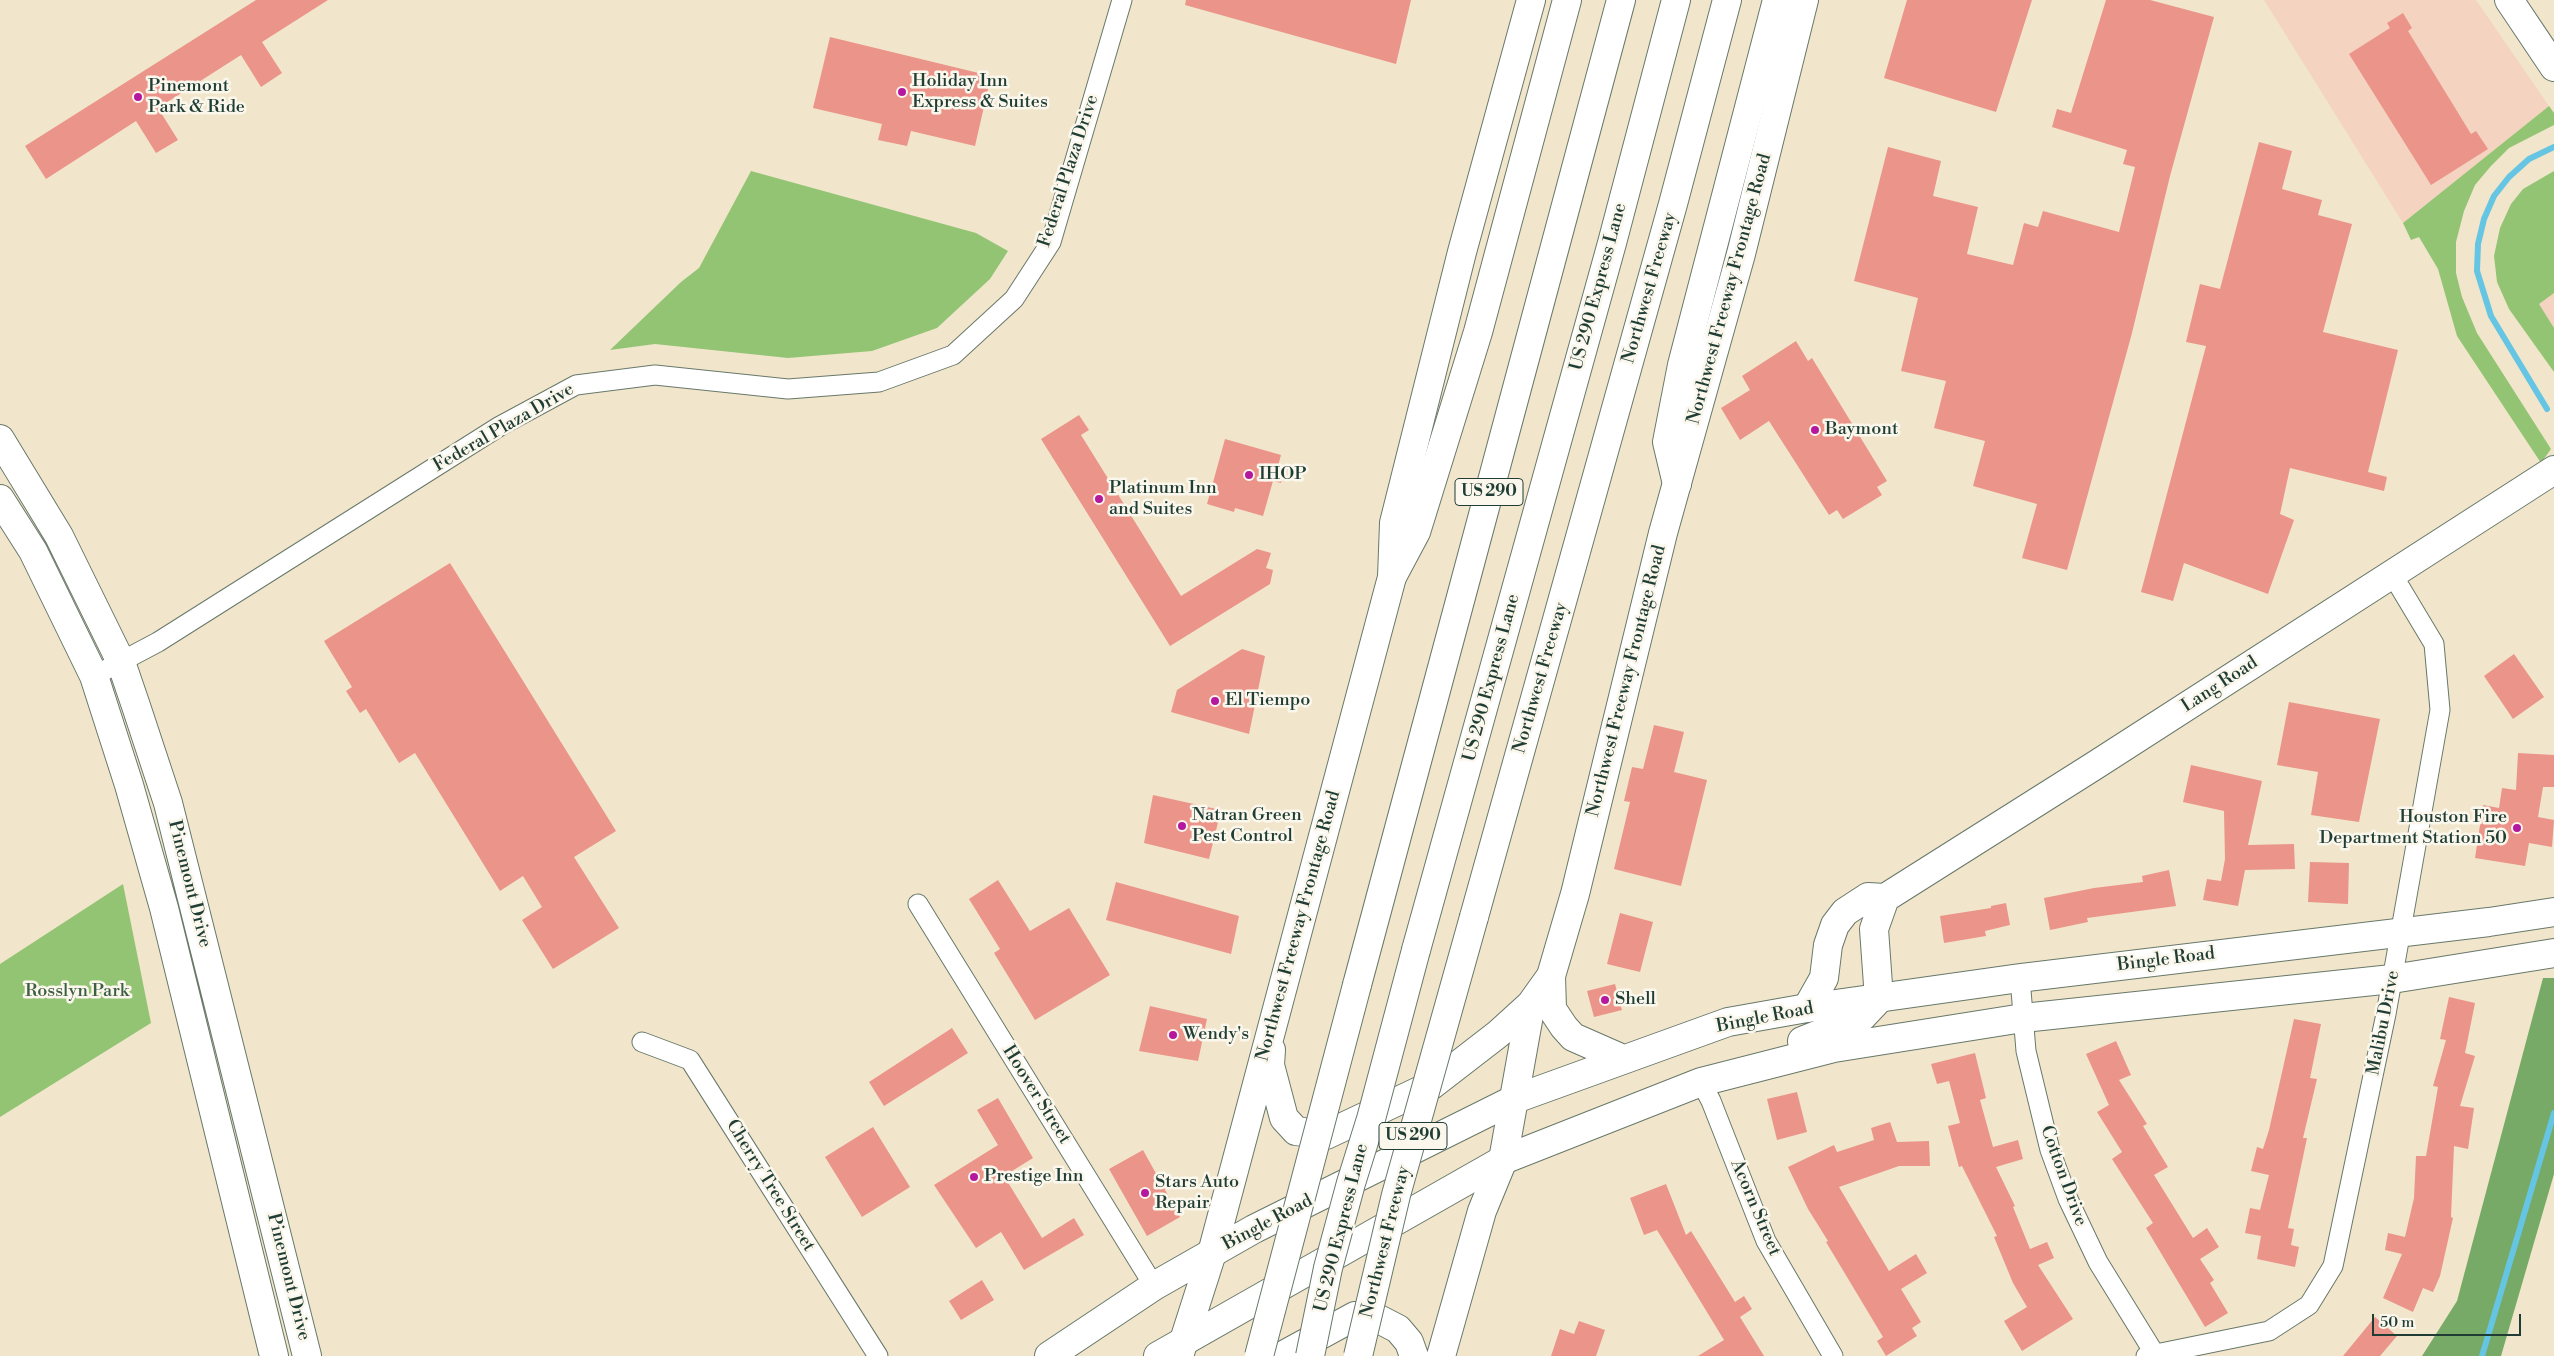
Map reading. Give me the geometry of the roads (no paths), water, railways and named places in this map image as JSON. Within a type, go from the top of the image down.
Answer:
[{"type":"main road","name":"Northwest Freeway Frontage Road","points":[[1181,1349],[1212,1253],[1392,577],[1394,523],[1462,252],[1531,0]]},
{"type":"main road","points":[[1392,577],[1416,532],[1475,341],[1567,0]]},
{"type":"main road","name":"US 290","points":[[1259,1356],[1621,0]]},
{"type":"main road","name":"US 290 Express Lane","points":[[1310,1356],[1328,1268],[1371,1119],[1599,291],[1676,0]]},
{"type":"main road","name":"Northwest Freeway","points":[[1358,1356],[1396,1195],[1673,204],[1727,0]]},
{"type":"main road","points":[[1677,484],[1667,442],[1682,365],[1777,0]]},
{"type":"main road","name":"Northwest Freeway Frontage Road","points":[[1441,1356],[1482,1211],[1502,1160],[1515,1099],[1531,1004],[1551,976],[1575,894],[1677,484],[1741,254],[1804,0]]},
{"type":"main road","points":[[2509,0],[2554,67]]},
{"type":"main road","name":"Pinemont Drive","points":[[0,439],[60,536],[121,662],[168,803],[307,1356]]},
{"type":"main road","name":"Lang Road","points":[[1807,1008],[1824,978],[1828,945],[1835,925],[1845,912],[1868,897],[1885,898],[2554,470]]},
{"type":"main road","name":"Pinemont Drive","points":[[0,499],[33,551],[94,676],[129,785],[164,908],[274,1356]]},
{"type":"main road","points":[[1158,1356],[1181,1349],[1502,1160],[1710,1079],[1862,1017],[1879,999],[1874,929],[1885,898]]},
{"type":"main road","name":"Bingle Road","points":[[1049,1356],[1154,1286],[1254,1229],[1515,1099],[1728,1022],[1807,1008],[2020,978],[2489,922],[2554,912]]},
{"type":"main road","points":[[2489,922],[2493,962]]},
{"type":"main road","points":[[1710,1079],[1834,1048],[2024,1018],[2392,979],[2554,953]]},
{"type":"main road","points":[[1551,976],[1552,1010],[1573,1038],[1623,1060]]},
{"type":"main road","points":[[1273,1024],[1270,1065],[1284,1118],[1296,1131],[1326,1135],[1432,1085],[1498,1034],[1531,1004]]},
{"type":"main road","points":[[237,1201],[265,1184]]},
{"type":"main road","points":[[246,1243],[278,1236]]},
{"type":"main road","points":[[1282,1356],[1355,1316],[1371,1314],[1398,1329],[1409,1342],[1414,1356]]},
{"type":"street","name":"Federal Plaza Drive","points":[[94,676],[158,642],[500,426],[576,385],[655,375],[788,389],[878,382],[953,355],[1014,299],[1050,242],[1122,0]]},
{"type":"street","name":"Malibu Drive","points":[[2153,1356],[2269,1331],[2308,1305],[2333,1266],[2392,979],[2440,710],[2434,644],[2392,574]]},
{"type":"street","name":"Hoover Street","points":[[918,904],[1154,1286]]},
{"type":"street","name":"Cotton Drive","points":[[2020,978],[2026,1050],[2050,1150],[2068,1200],[2098,1262],[2153,1356]]},
{"type":"street","name":"Cherry Tree Street","points":[[642,1042],[690,1060],[878,1356]]},
{"type":"street","name":"Acorn Street","points":[[1710,1079],[1711,1101],[1766,1241],[1833,1356]]},
{"type":"waterway","points":[[2547,409],[2491,316],[2477,271],[2478,244],[2484,219],[2494,196],[2509,177],[2529,159],[2554,147]]},
{"type":"waterway","points":[[2482,1356],[2554,1113]]},
{"type":"place","name":"Holiday Inn Express & Suites","points":[[902,92]]},
{"type":"place","name":"Pinemont Park & Ride","points":[[138,97]]},
{"type":"place","name":"Baymont","points":[[1815,430]]},
{"type":"place","name":"IHOP","points":[[1249,475]]},
{"type":"place","name":"Platinum Inn and Suites","points":[[1099,499]]},
{"type":"place","name":"El Tiempo","points":[[1215,701]]},
{"type":"place","name":"Natran Green Pest Control","points":[[1182,826]]},
{"type":"place","name":"Houston Fire Department Station 50","points":[[2517,828]]},
{"type":"place","name":"Shell","points":[[1605,1000]]},
{"type":"place","name":"Wendy's","points":[[1173,1035]]},
{"type":"place","name":"Prestige Inn","points":[[974,1177]]},
{"type":"place","name":"Stars Auto Repair","points":[[1145,1193]]},
{"type":"park label","name":"Rosslyn Park","points":[[77,992]]}]
